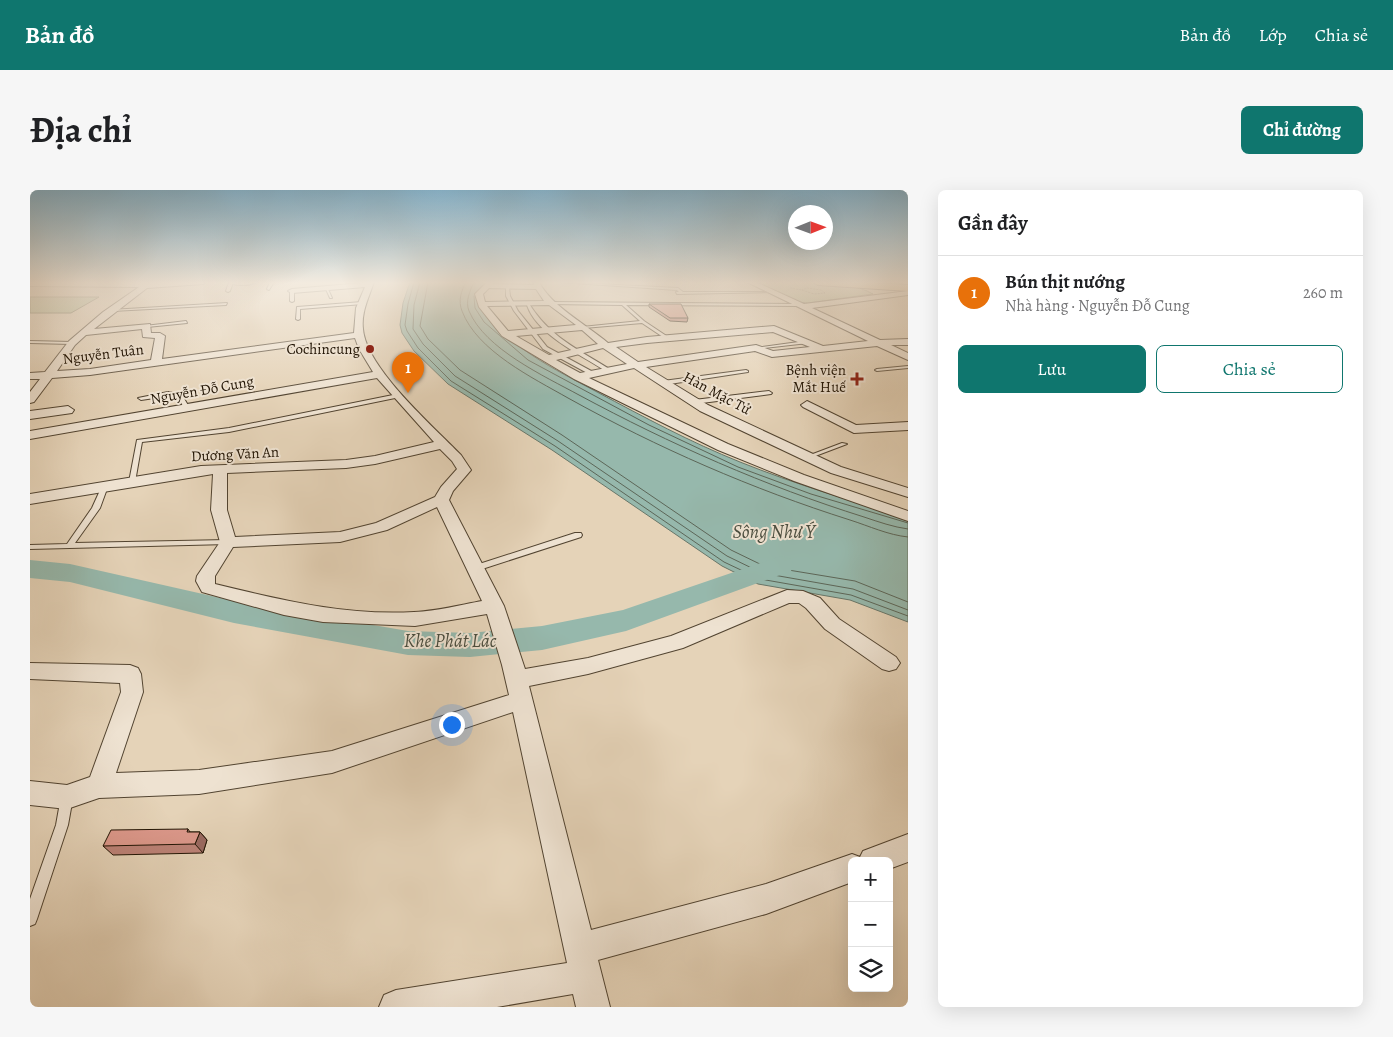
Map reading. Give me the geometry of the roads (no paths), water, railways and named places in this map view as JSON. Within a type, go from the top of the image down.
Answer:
[{"type":"street","points":[[30,400],[72,343],[99,320]]},
{"type":"street","points":[[228,542],[340,537],[380,527],[441,500],[446,490],[464,470],[460,460],[442,444],[379,374],[358,335],[360,320]]},
{"type":"street","points":[[494,320],[505,334],[578,377],[723,447],[800,478],[908,516]]},
{"type":"street","name":"Hàn Mặc Tử","points":[[575,320],[605,345],[694,402],[836,470],[908,493]]},
{"type":"street","points":[[830,320],[908,357]]},
{"type":"street","points":[[83,333],[147,326],[146,335],[160,336],[156,363]]},
{"type":"street","points":[[505,334],[584,327]]},
{"type":"street","points":[[546,358],[605,345],[774,329],[822,348]]},
{"type":"street","name":"Nguyễn Tuân","points":[[30,376],[48,376],[156,363],[358,335]]},
{"type":"street","points":[[578,377],[635,365],[756,348],[772,354],[878,343],[908,342]]},
{"type":"street","points":[[746,350],[772,363]]},
{"type":"street","name":"Nguyễn Đỗ Cung","points":[[30,435],[379,374]]},
{"type":"street","points":[[808,406],[854,429],[908,426]]},
{"type":"street","points":[[30,415],[68,410]]},
{"type":"street","name":"Dương Văn An","points":[[30,499],[220,468],[346,464],[375,460],[442,444]]},
{"type":"street","points":[[220,468],[219,510],[228,542],[206,576],[205,580],[208,588],[284,608],[323,615],[361,618],[415,618],[494,606]]},
{"type":"street","points":[[441,500],[494,606],[518,681],[593,1007]]},
{"type":"street","points":[[30,793],[67,797],[99,786],[200,782],[332,762],[518,681],[588,666],[676,643],[787,596],[803,597],[813,603],[832,624],[889,663]]},
{"type":"street","points":[[30,671],[130,674],[132,692],[99,786]]},
{"type":"street","points":[[884,857],[908,848]]},
{"type":"street","points":[[396,1007],[583,963],[848,869]]},
{"type":"lane","points":[[524,320],[545,348],[593,374]]},
{"type":"lane","points":[[540,320],[547,330],[609,370]]},
{"type":"lane","points":[[147,326],[186,322]]},
{"type":"lane","points":[[584,327],[642,322],[666,338]]},
{"type":"lane","points":[[30,342],[72,343]]},
{"type":"lane","points":[[756,348],[806,342]]},
{"type":"lane","points":[[877,370],[908,368]]},
{"type":"lane","points":[[663,383],[746,371]]},
{"type":"lane","points":[[694,402],[769,393]]},
{"type":"lane","points":[[141,398],[174,394],[180,396],[186,408]]},
{"type":"lane","points":[[132,482],[139,441],[229,430],[398,396]]},
{"type":"lane","points":[[808,457],[844,444]]},
{"type":"lane","points":[[69,546],[96,508],[104,486]]},
{"type":"lane","points":[[476,568],[578,535]]},
{"type":"lane","points":[[30,547],[228,542]]},
{"type":"lane","points":[[30,919],[62,825],[67,797]]},
{"type":"water","name":"Sông Như Ý","points":[[401,320],[490,320],[504,334],[533,356],[564,375],[667,429],[761,470],[844,499],[908,518],[908,622],[850,600],[758,584],[722,566],[552,450],[448,384],[414,351],[402,333]]},
{"type":"waterway","name":"Khe Phát Lác","points":[[30,569],[70,573],[234,612],[408,643],[470,645],[542,638],[626,620],[781,565]]},
{"type":"place","name":"Cochincung","points":[[370,349]]},
{"type":"place","name":"Bệnh viện Mắt Huế","points":[[857,379]]},
{"type":"place","name":"Bún thịt nướng","points":[[408,393]]}]
